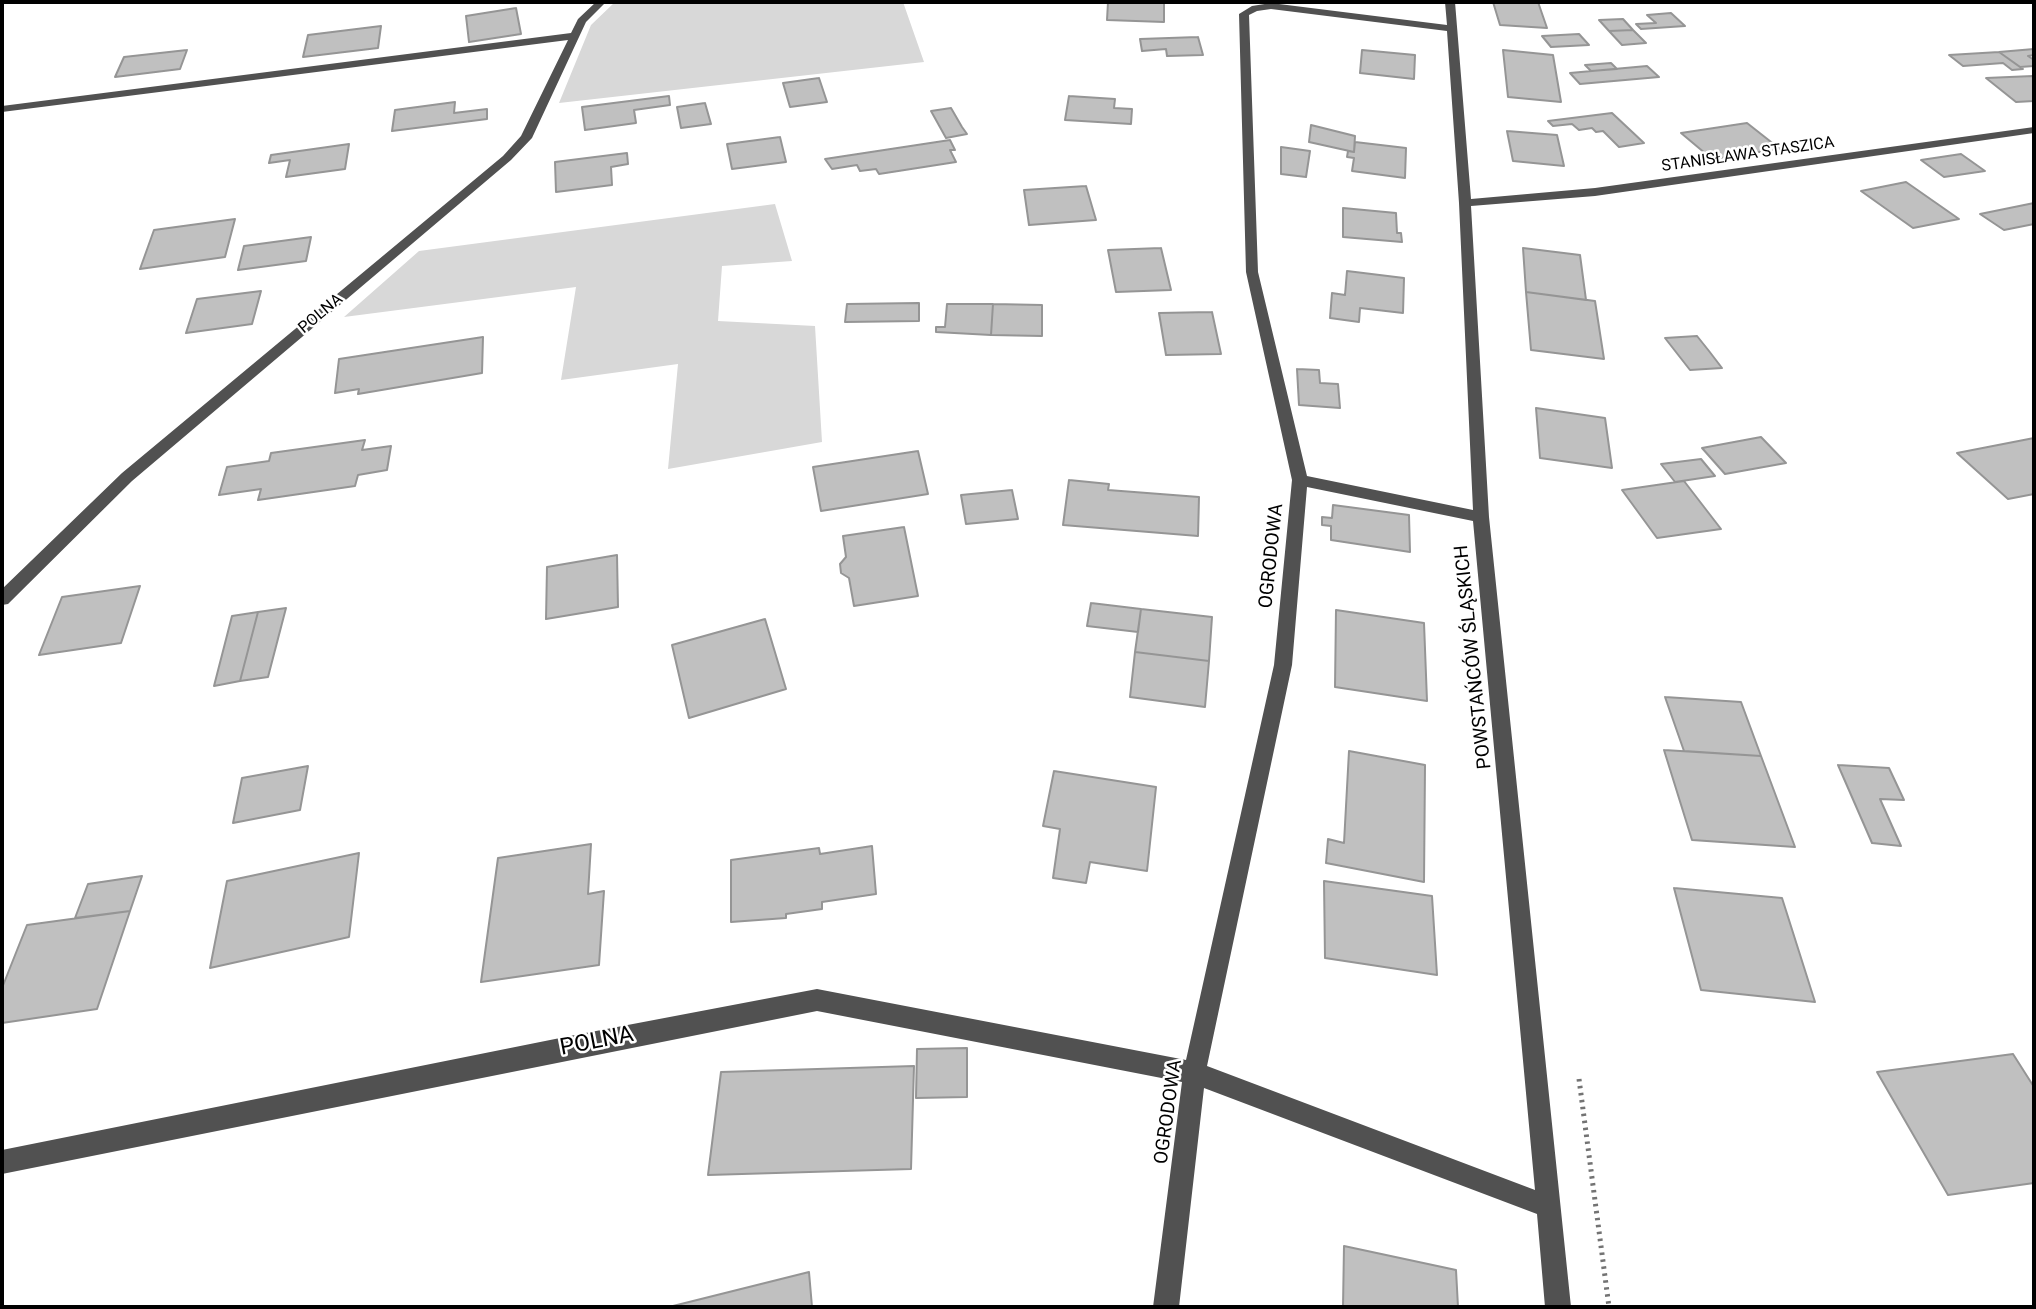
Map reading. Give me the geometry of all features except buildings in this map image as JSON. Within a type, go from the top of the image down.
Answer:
[{"type":"street","name":"POLNA","points":[[2,599],[127,477],[507,158],[526,138],[582,21],[601,2]]},
{"type":"street","name":"POWSTAŃCÓW ŚLĄSKICH","points":[[1450,2],[1465,203],[1482,517],[1558,1307]]},
{"type":"street","name":"OGRODOWA","points":[[1166,1307],[1194,1073],[1283,665],[1300,480],[1252,272],[1244,14],[1255,8],[1271,6],[1452,29]]},
{"type":"street","points":[[2,109],[574,37]]},
{"type":"street","name":"STANISŁAWA STASZICA","points":[[1465,203],[1595,192],[2034,130]]},
{"type":"street","points":[[1300,480],[1482,517]]},
{"type":"street","name":"POLNA","points":[[2,1162],[817,1000],[1194,1073],[1549,1207]]},
{"type":"shaded area","points":[[615,2],[903,2],[924,62],[559,103],[591,25]]},
{"type":"shaded area","points":[[775,204],[792,261],[722,266],[718,321],[815,326],[822,442],[668,469],[678,364],[561,380],[576,287],[344,317],[419,251]]}]
